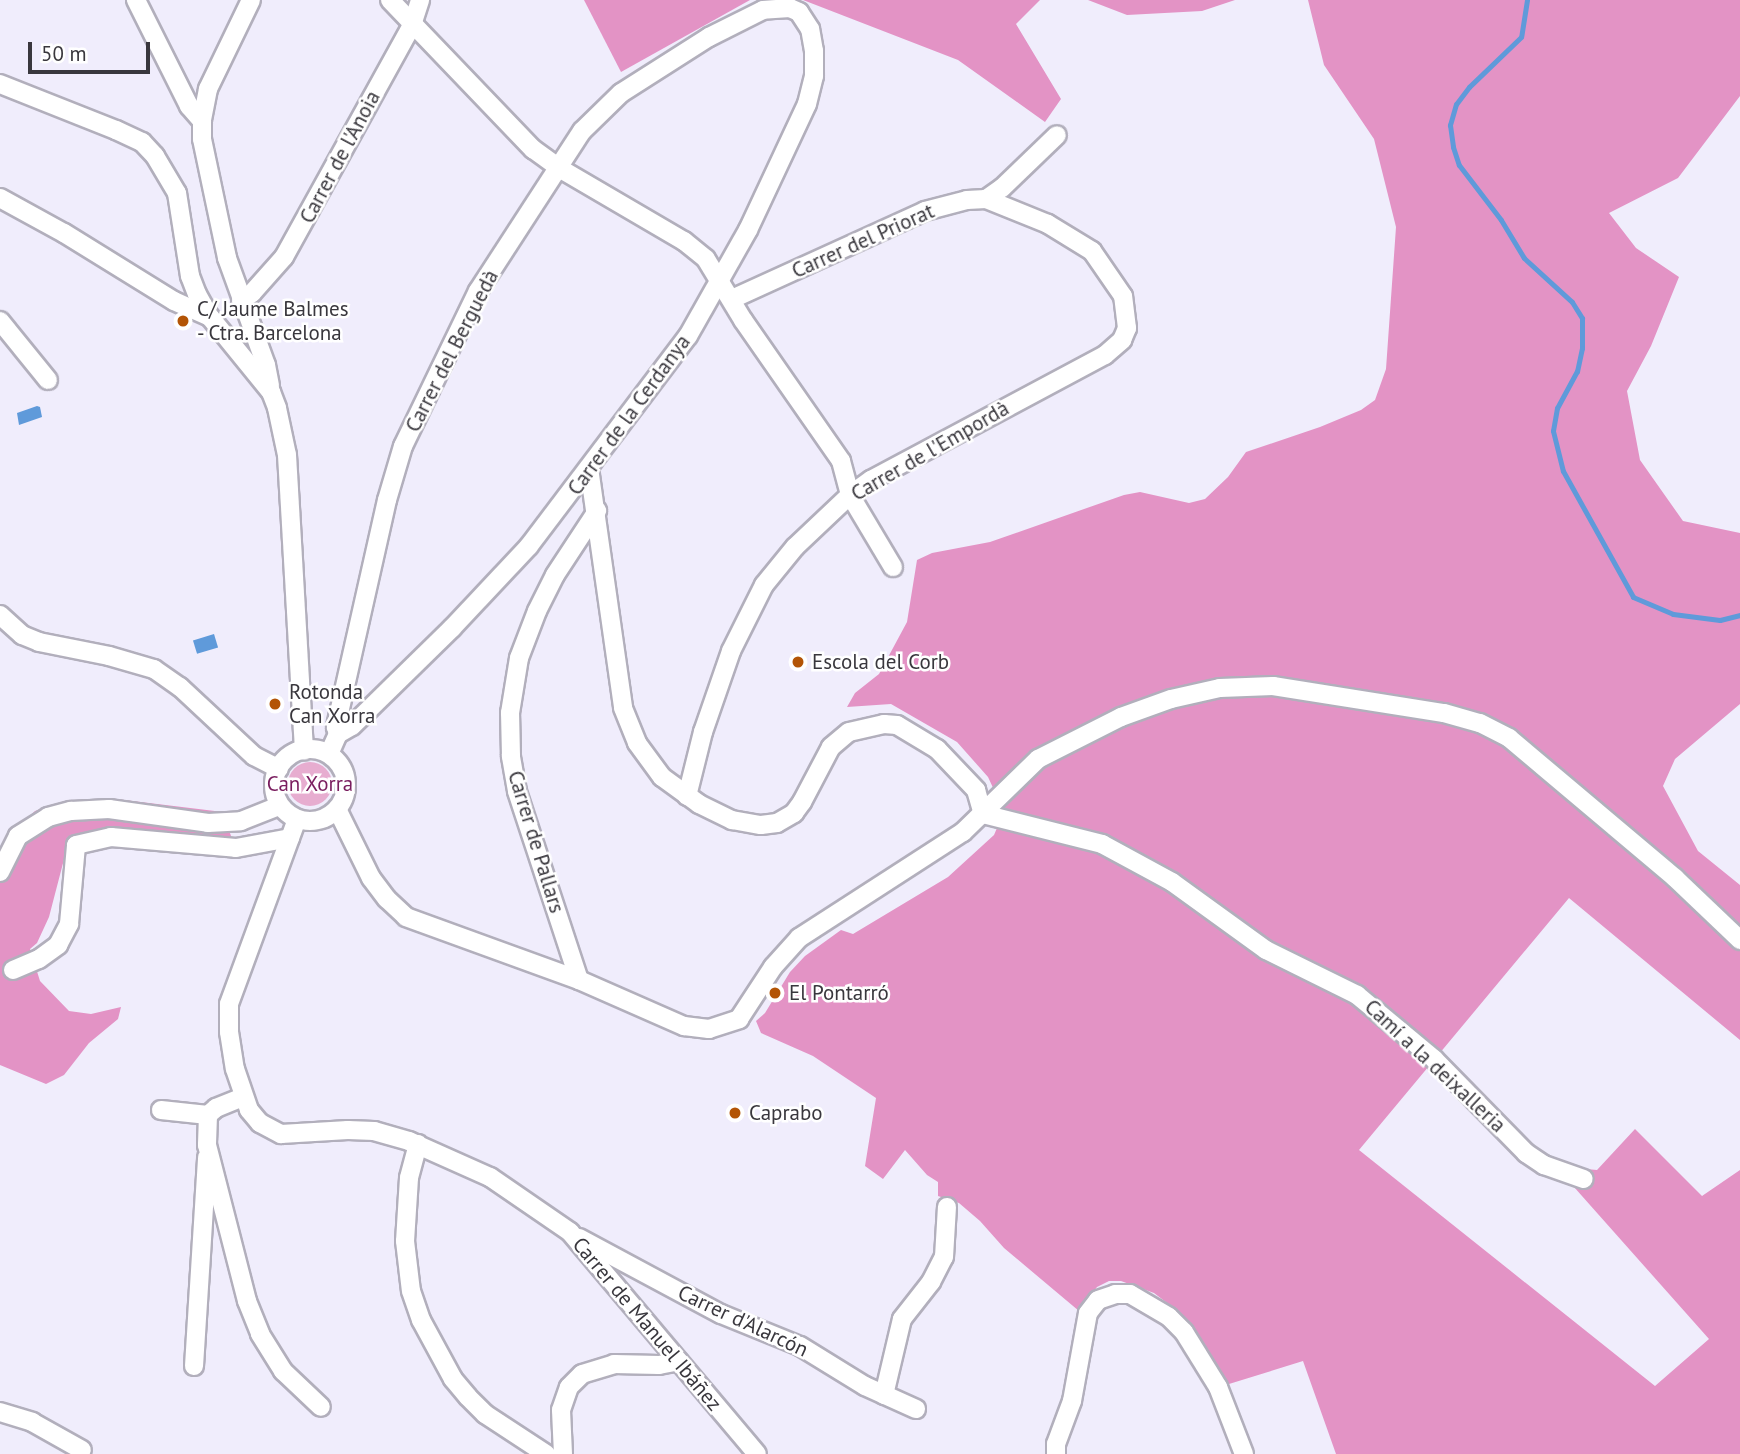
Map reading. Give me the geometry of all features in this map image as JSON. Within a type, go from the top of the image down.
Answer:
[{"type":"street","points":[[136,0],[190,106],[202,121]]},
{"type":"street","points":[[251,0],[208,89],[202,121],[214,208],[241,300],[266,365],[283,430],[287,455],[304,751]]},
{"type":"street","points":[[390,0],[533,149],[559,168],[684,241],[706,259],[743,320],[841,461],[850,495],[893,567]]},
{"type":"street","name":"Carrer de l'Anoia","points":[[241,300],[253,293],[284,257],[412,25],[420,0]]},
{"type":"street","name":"Carrer del Berguedà","points":[[343,726],[387,500],[403,446],[478,291],[582,131],[611,103],[674,58],[763,10],[790,8],[799,12]]},
{"type":"street","name":"Carrer de la Cerdanya","points":[[329,754],[343,726],[452,628],[529,546],[688,336],[721,281],[807,104],[814,76],[814,51],[810,29],[799,12]]},
{"type":"street","points":[[0,84],[116,130],[149,149],[168,173],[177,193],[190,276],[210,317],[271,392]]},
{"type":"street","points":[[986,199],[1002,188],[1057,135]]},
{"type":"street","points":[[0,198],[163,292],[174,301],[210,317]]},
{"type":"street","name":"Carrer del Priorat","points":[[732,299],[925,211],[947,204],[986,199]]},
{"type":"street","name":"Carrer de l'Empordà","points":[[687,796],[711,706],[748,613],[764,585],[795,547],[850,495],[918,454],[1105,355],[1122,340],[1127,328],[1123,296],[1092,251],[1048,224],[986,199]]},
{"type":"street","points":[[163,292],[181,286],[190,276]]},
{"type":"street","points":[[0,321],[48,380]]},
{"type":"street","points":[[589,468],[623,708],[630,730],[649,762],[687,796],[733,820],[761,825],[777,822],[794,813],[808,794],[831,747],[849,732],[884,724],[897,725],[937,749],[976,790],[983,814]]},
{"type":"street","name":"Carrer de Pallars","points":[[579,980],[517,791],[511,756],[510,713],[519,658],[537,611],[555,575],[597,511]]},
{"type":"street","points":[[0,615],[31,640],[154,669],[180,687],[254,756],[279,769]]},
{"type":"street","points":[[337,809],[371,878],[387,899],[406,917],[579,980],[684,1026],[709,1029],[732,1023],[747,1011],[773,967],[799,939],[963,832],[1038,759],[1121,717],[1171,699],[1220,688],[1273,686],[1409,707],[1480,723],[1509,738],[1675,878],[1740,940]]},
{"type":"street","points":[[304,751],[329,754],[343,769],[345,779],[345,791],[337,809],[319,819],[297,819],[279,806],[274,787],[279,769],[285,761],[304,751]]},
{"type":"street","points":[[0,872],[18,836],[48,817],[71,811],[109,809],[208,823],[241,821],[279,806]]},
{"type":"street","name":"Camí a la deixalleria","points":[[983,814],[1102,844],[1172,882],[1266,950],[1357,995],[1434,1059],[1526,1153],[1544,1166],[1584,1179]]},
{"type":"street","points":[[161,1110],[208,1115],[243,1097],[229,1032],[229,1004],[297,819]]},
{"type":"street","points":[[13,970],[39,959],[58,945],[69,924],[76,845],[111,837],[236,848],[290,838]]},
{"type":"street","name":"Carrer de Manuel Ibáñez","points":[[243,1097],[255,1118],[281,1134],[361,1129],[418,1144],[490,1177],[570,1232],[757,1454]]},
{"type":"street","points":[[208,1115],[209,1153],[247,1301],[260,1334],[283,1371],[321,1407]]},
{"type":"street","points":[[418,1144],[409,1178],[405,1241],[411,1291],[421,1320],[453,1379],[468,1397],[495,1421],[546,1454]]},
{"type":"street","points":[[194,1366],[204,1162],[209,1153]]},
{"type":"street","points":[[884,1395],[902,1320],[931,1282],[944,1257],[947,1207]]},
{"type":"street","name":"Carrer d'Alarcón","points":[[570,1232],[721,1314],[800,1346],[884,1395],[916,1409]]},
{"type":"street","points":[[1056,1454],[1056,1444],[1072,1401],[1088,1313],[1098,1300],[1115,1294],[1130,1294],[1169,1317],[1184,1332],[1219,1387],[1244,1454]]},
{"type":"street","points":[[563,1454],[561,1410],[569,1387],[582,1374],[614,1364],[659,1365],[679,1361]]},
{"type":"street","points":[[0,1412],[32,1422],[82,1450]]},
{"type":"green space","name":"Can Xorra","points":[[310,762],[319,763],[326,768],[331,775],[331,793],[326,800],[319,805],[310,806],[301,805],[294,800],[289,793],[288,784],[289,775],[294,768],[301,763]]},
{"type":"shaded area","points":[[584,0],[750,0],[621,72]]},
{"type":"shaded area","points":[[803,0],[1040,0],[1016,24],[1061,99],[1045,122],[958,60]]},
{"type":"shaded area","points":[[1088,0],[1235,0],[1202,11],[1127,15]]},
{"type":"shaded area","points":[[1308,0],[1740,0],[1740,96],[1678,178],[1609,213],[1636,248],[1679,277],[1651,346],[1627,391],[1640,460],[1683,521],[1740,533],[1740,704],[1675,759],[1663,786],[1698,851],[1740,885],[1740,1040],[1569,898],[1359,1150],[1655,1386],[1709,1339],[1574,1187],[1575,1168],[1597,1170],[1635,1129],[1702,1196],[1740,1170],[1740,1454],[1336,1454],[1303,1361],[1229,1384],[1198,1335],[1179,1312],[1154,1293],[1121,1281],[1109,1281],[1097,1287],[1079,1311],[1004,1248],[980,1221],[959,1203],[938,1196],[938,1182],[927,1175],[905,1150],[883,1179],[865,1166],[876,1098],[813,1056],[761,1033],[756,1021],[765,1013],[790,972],[805,956],[841,930],[853,934],[948,877],[994,835],[1000,821],[995,792],[988,777],[957,742],[891,704],[847,707],[855,693],[879,674],[907,622],[917,560],[932,553],[990,542],[1124,495],[1140,492],[1189,503],[1205,499],[1228,477],[1246,452],[1320,427],[1361,410],[1375,400],[1386,369],[1396,227],[1374,139],[1324,65]]},
{"type":"shaded area","points":[[108,798],[223,812],[232,839],[109,829],[74,836],[68,844],[49,917],[37,943],[30,949],[40,981],[69,1011],[91,1014],[121,1007],[118,1019],[89,1043],[64,1075],[46,1084],[0,1065],[0,852],[9,835],[35,811],[51,805]]},
{"type":"water","points":[[40,407],[42,417],[19,425],[17,413]]},
{"type":"water","points":[[214,634],[218,647],[197,654],[193,640]]},
{"type":"waterway","points":[[1527,0],[1521,37],[1469,87],[1456,104],[1450,125],[1459,165],[1501,220],[1524,258],[1572,302],[1582,318],[1582,348],[1577,371],[1557,408],[1553,431],[1563,471],[1633,597],[1673,614],[1720,620],[1740,615]]},
{"type":"place","name":"C/ Jaume Balmes - Ctra. Barcelona","points":[[183,321]]},
{"type":"place","name":"Escola del Corb","points":[[798,662]]},
{"type":"place","name":"Rotonda Can Xorra","points":[[275,704]]},
{"type":"place","name":"El Pontarró","points":[[775,993]]},
{"type":"place","name":"Caprabo","points":[[735,1113]]}]
